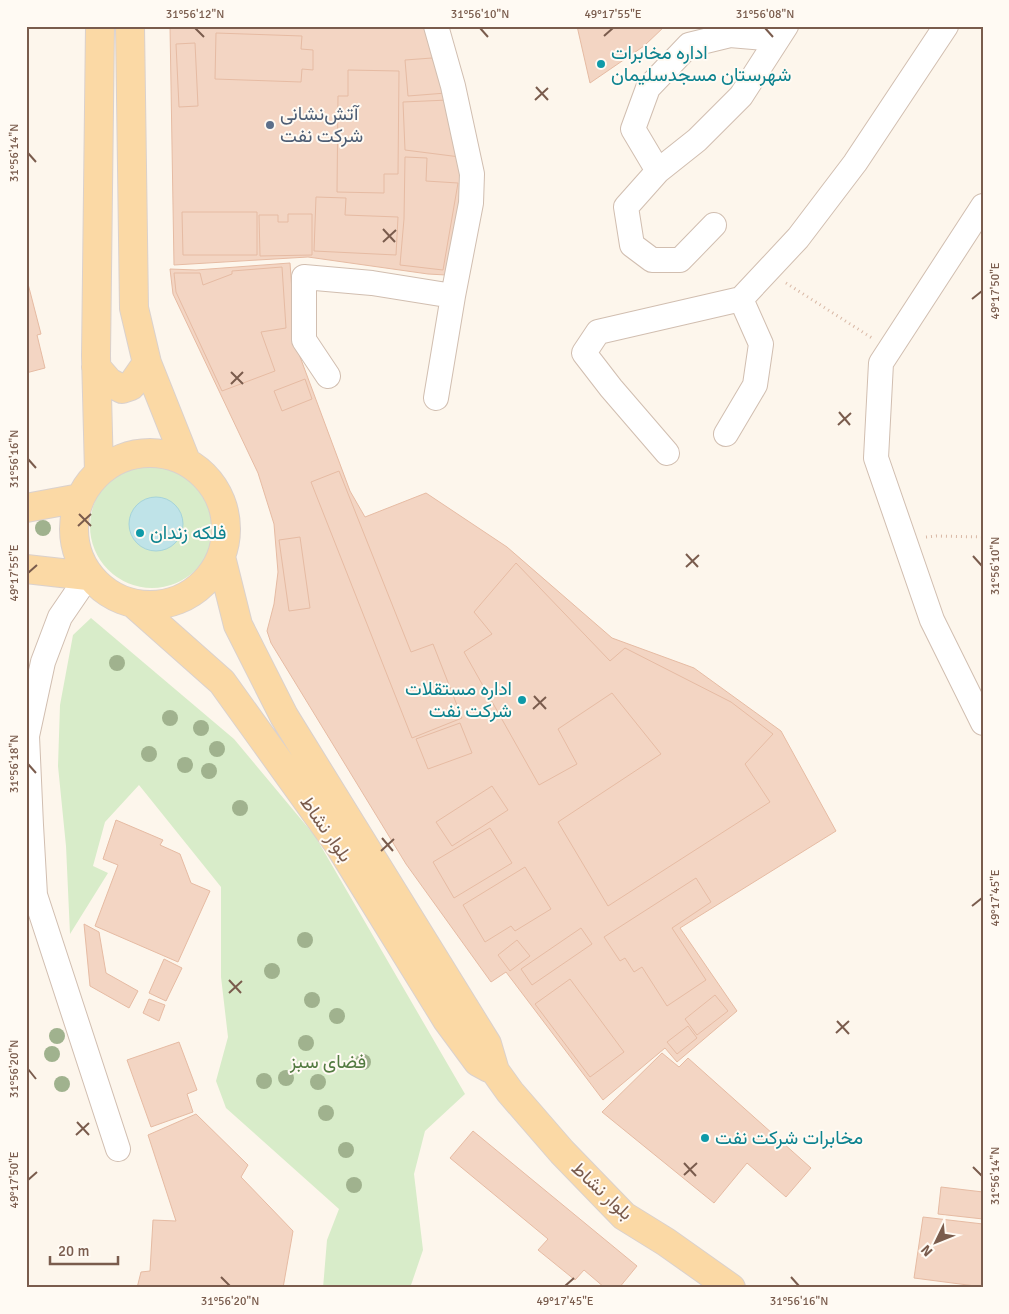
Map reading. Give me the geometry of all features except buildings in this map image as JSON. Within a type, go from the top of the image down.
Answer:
[{"type":"main road","points":[[99,472],[96,367],[100,26]]},
{"type":"main road","points":[[130,26],[134,308],[147,363],[186,461]]},
{"type":"main road","points":[[96,367],[109,382],[122,389],[131,386],[147,363]]},
{"type":"main road","points":[[150,452],[186,461],[200,471],[212,484],[221,499],[226,516],[227,534],[221,557],[211,576],[197,590],[168,604],[151,606],[134,604],[117,598],[88,576],[80,558],[74,538],[75,518],[80,498],[99,472],[114,462],[131,455],[150,452]]},
{"type":"main road","points":[[26,508],[80,498]]},
{"type":"main road","name":"بلوار نشاط","points":[[221,557],[238,625],[284,716],[487,1044],[494,1071],[562,1152],[624,1216],[666,1242],[731,1288]]},
{"type":"main road","points":[[26,569],[88,576]]},
{"type":"main road","name":"بلوار نشاط","points":[[134,604],[222,682],[339,845],[447,1020],[478,1062],[494,1071]]},
{"type":"street","points":[[436,26],[453,86],[472,174],[471,203],[436,398]]},
{"type":"street","points":[[667,454],[611,388],[584,352],[598,332],[741,298],[798,238],[854,163],[946,26]]},
{"type":"street","points":[[714,225],[680,260],[652,260],[632,245],[626,207],[658,171],[698,140],[741,96],[781,33]]},
{"type":"street","points":[[658,171],[633,129],[648,88],[689,45],[730,35],[781,33]]},
{"type":"street","points":[[980,713],[932,620],[876,458],[881,363],[983,206]]},
{"type":"street","points":[[328,376],[304,340],[304,276],[372,283],[453,296]]},
{"type":"street","points":[[726,434],[755,385],[760,344],[741,298]]},
{"type":"street","points":[[88,576],[60,617],[34,668],[28,736],[36,895],[118,1149]]},
{"type":"path","points":[[767,271],[890,350]]},
{"type":"path","points":[[904,540],[936,536],[983,537]]},
{"type":"green space","points":[[152,464],[176,469],[196,482],[209,502],[214,526],[209,550],[196,570],[176,583],[152,588],[128,583],[108,570],[95,550],[90,526],[95,502],[108,482],[128,469]]},
{"type":"green space","name":"فضای سبز","points":[[91,618],[234,739],[315,836],[465,1094],[425,1131],[414,1174],[423,1250],[410,1288],[323,1288],[327,1240],[339,1209],[226,1108],[216,1081],[228,1037],[221,977],[221,887],[139,785],[105,822],[93,866],[108,873],[70,934],[66,846],[58,766],[60,705],[73,635]]},
{"type":"water","points":[[151,497],[161,497],[171,501],[179,509],[183,524],[179,539],[171,547],[161,551],[151,551],[141,547],[133,539],[129,529],[129,519],[133,509],[141,501]]},
{"type":"place","name":"اداره مخابرات شهرستان مسجدسلیمان","points":[[601,64]]},
{"type":"place","name":"آتش‌نشانی شرکت نفت","points":[[270,125]]},
{"type":"place","name":"فلکه زندان","points":[[140,533]]},
{"type":"place","name":"اداره مستقلات شرکت نفت","points":[[522,700]]},
{"type":"place","name":"مخابرات شرکت نفت","points":[[705,1138]]}]
